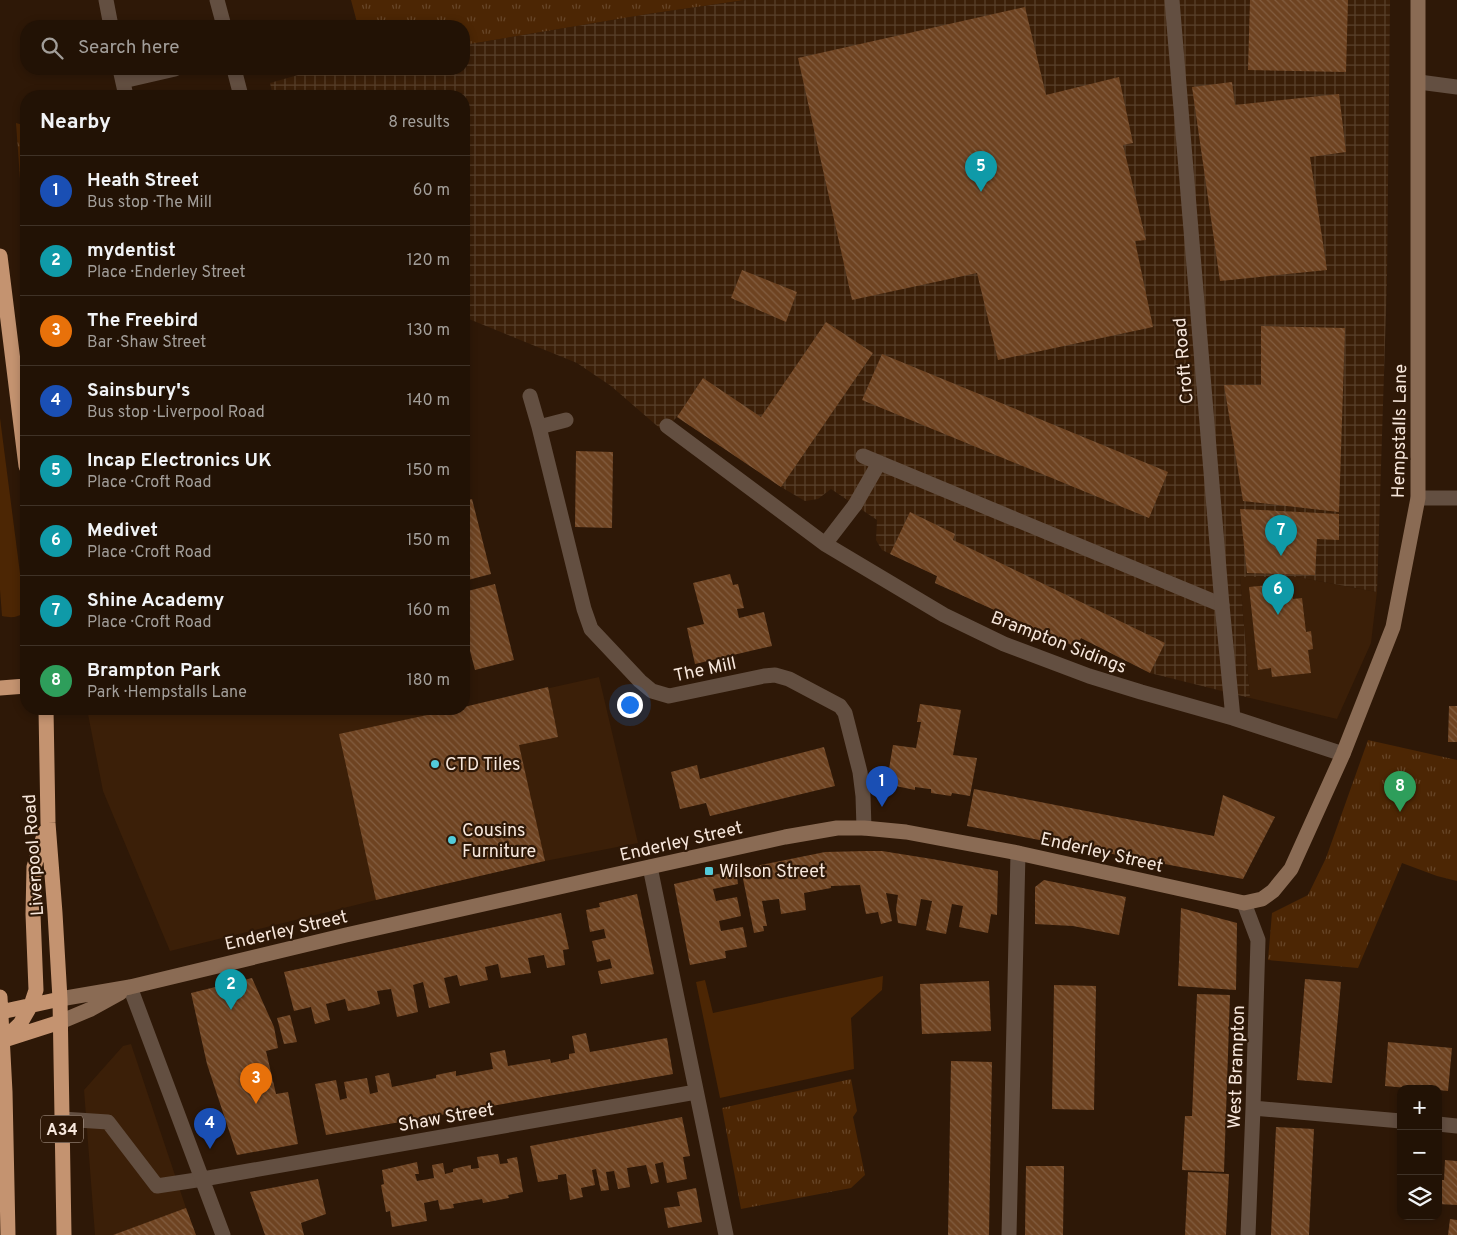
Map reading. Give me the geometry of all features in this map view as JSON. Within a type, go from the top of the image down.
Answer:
[{"type":"highway","points":[[0,256],[20,371]]},
{"type":"highway","points":[[0,688],[20,686]]},
{"type":"highway","name":"Liverpool Road","points":[[46,715],[48,823],[60,999]]},
{"type":"highway","points":[[1,1041],[20,1024],[31,1005],[36,990],[34,867],[48,823]]},
{"type":"highway","points":[[0,997],[3,1143],[8,1235]]},
{"type":"highway","points":[[0,1012],[60,999]]},
{"type":"highway","name":"A34","points":[[60,999],[64,1235]]},
{"type":"highway","points":[[1,1041],[60,1022]]},
{"type":"street","points":[[106,0],[110,20]]},
{"type":"street","points":[[217,0],[222,20]]},
{"type":"street","name":"Croft Road","points":[[1172,0],[1233,718]]},
{"type":"street","name":"Hempstalls Lane","points":[[1244,903],[1262,899],[1273,891],[1291,869],[1343,754],[1392,627],[1418,498],[1418,0]]},
{"type":"street","points":[[121,75],[125,90]]},
{"type":"street","points":[[236,75],[239,90]]},
{"type":"street","points":[[1419,82],[1457,87]]},
{"type":"street","name":"The Mill","points":[[530,396],[584,609],[592,629],[640,681],[652,691],[669,696],[775,675],[789,679],[840,706],[845,713],[860,772],[864,828]]},
{"type":"street","points":[[538,427],[566,420]]},
{"type":"street","name":"Brampton Sidings","points":[[667,426],[825,544],[944,615],[1004,644],[1090,676],[1132,690],[1233,718],[1343,754]]},
{"type":"street","points":[[862,456],[1222,605]]},
{"type":"street","points":[[825,544],[855,505],[879,463]]},
{"type":"street","points":[[1418,498],[1457,498]]},
{"type":"street","name":"Enderley Street","points":[[60,999],[130,987],[346,935],[785,837],[837,828],[864,828],[906,832],[1018,853],[1244,903]]},
{"type":"street","points":[[1009,1235],[1018,853]]},
{"type":"street","points":[[650,867],[726,1235]]},
{"type":"street","name":"West Brampton","points":[[1244,903],[1258,940],[1248,1235]]},
{"type":"street","points":[[130,987],[223,1235]]},
{"type":"street","name":"Enderley Street","points":[[60,1022],[91,1009],[130,987]]},
{"type":"street","name":"Shaw Street","points":[[62,1119],[108,1122],[157,1186],[696,1092]]},
{"type":"street","points":[[1253,1108],[1397,1121]]},
{"type":"street","points":[[1442,1124],[1457,1126]]},
{"type":"shaded area","points":[[746,0],[1390,0],[1387,279],[1377,592],[1297,577],[1240,577],[1250,698],[1150,673],[1081,638],[1076,647],[935,583],[937,576],[882,550],[876,540],[877,520],[831,489],[818,499],[805,501],[677,417],[663,431],[611,386],[577,363],[470,319],[470,90],[272,90],[270,83],[298,75],[470,75],[470,44],[648,14]]},
{"type":"shaded area","points":[[1240,577],[1297,577],[1377,592],[1371,643],[1337,719],[1250,698]]},
{"type":"shaded area","points":[[599,677],[638,843],[545,861],[376,900],[170,951],[103,791],[88,715],[470,715],[470,706]]},
{"type":"shaded area","points":[[131,1044],[196,1235],[95,1235],[84,1090],[123,1046]]},
{"type":"green space","points":[[351,0],[745,0],[470,44],[470,20],[356,20]]},
{"type":"green space","points":[[16,123],[20,124],[20,179]]},
{"type":"green space","points":[[0,418],[20,573],[20,614],[11,617],[2,616],[0,590]]},
{"type":"green space","points":[[1368,740],[1457,760],[1457,881],[1402,863],[1358,968],[1268,960],[1272,913],[1308,895],[1326,858]]},
{"type":"green space","points":[[883,976],[882,990],[851,1018],[854,1069],[720,1098],[696,982],[705,980],[713,1013]]},
{"type":"green space","points":[[851,1079],[857,1111],[853,1117],[865,1175],[851,1188],[741,1209],[722,1108]]},
{"type":"building","points":[[1250,0],[1348,0],[1346,72],[1248,70]]},
{"type":"building","points":[[1025,7],[1046,95],[1119,77],[1133,143],[1123,145],[1146,240],[1135,241],[1153,327],[998,360],[977,273],[852,300],[798,58]]},
{"type":"building","points":[[1232,82],[1235,105],[1339,94],[1346,152],[1310,157],[1327,270],[1220,281],[1192,87]]},
{"type":"building","points":[[742,270],[797,292],[786,322],[731,298]]},
{"type":"building","points":[[826,322],[873,353],[781,487],[677,417],[703,378],[761,417]]},
{"type":"building","points":[[1261,326],[1345,328],[1339,512],[1243,501],[1224,385],[1261,385]]},
{"type":"building","points":[[882,354],[1168,472],[1149,518],[862,400]]},
{"type":"building","points":[[576,451],[613,452],[612,528],[575,527]]},
{"type":"building","points":[[472,499],[491,574],[470,579],[470,500]]},
{"type":"building","points":[[1240,509],[1339,514],[1339,540],[1317,539],[1315,575],[1247,573]]},
{"type":"building","points":[[910,512],[955,534],[953,540],[1165,643],[1150,673],[1081,638],[1076,647],[935,583],[937,576],[890,554]]},
{"type":"building","points":[[730,574],[733,585],[738,584],[744,608],[737,609],[739,618],[764,612],[772,646],[695,664],[687,628],[704,624],[693,583]]},
{"type":"building","points":[[1292,583],[1293,599],[1302,598],[1306,632],[1311,631],[1313,649],[1308,650],[1311,673],[1272,677],[1271,668],[1258,670],[1249,587]]},
{"type":"building","points":[[495,584],[514,660],[475,670],[470,651],[470,590]]},
{"type":"building","points":[[548,687],[558,737],[519,745],[545,861],[376,900],[339,734],[427,715],[470,715],[470,706]]},
{"type":"building","points":[[920,704],[961,710],[953,755],[977,758],[970,796],[952,793],[951,796],[931,793],[931,789],[915,787],[915,790],[891,785],[892,776],[888,775],[893,745],[916,748],[921,722],[917,722]]},
{"type":"building","points":[[1449,706],[1457,706],[1457,742],[1448,742]]},
{"type":"building","points":[[824,747],[835,786],[710,816],[706,803],[680,809],[671,772],[697,765],[700,779]]},
{"type":"building","points":[[974,789],[1214,836],[1223,795],[1275,817],[1243,879],[967,826]]},
{"type":"building","points":[[882,851],[998,871],[997,915],[991,914],[988,933],[959,927],[963,906],[952,904],[946,934],[926,930],[932,901],[921,899],[916,926],[898,923],[896,909],[898,895],[886,893],[892,921],[881,924],[878,912],[866,914],[860,885],[831,886],[831,888],[804,893],[806,910],[781,914],[779,899],[762,901],[767,926],[763,926],[764,931],[754,933],[741,869],[825,852]]},
{"type":"building","points":[[736,870],[738,884],[713,889],[716,901],[737,897],[741,916],[719,921],[721,931],[743,927],[747,947],[725,951],[726,958],[690,965],[674,884]]},
{"type":"building","points":[[1044,880],[1126,897],[1119,935],[1073,926],[1035,924],[1035,887]]},
{"type":"building","points":[[637,894],[654,974],[601,984],[598,971],[612,968],[610,959],[597,962],[592,941],[606,938],[604,929],[590,932],[586,910],[600,907],[599,903]]},
{"type":"building","points":[[1181,908],[1237,923],[1236,990],[1178,986]]},
{"type":"building","points":[[561,913],[569,949],[563,950],[565,965],[547,968],[544,955],[528,958],[531,973],[501,978],[498,964],[485,967],[488,980],[460,986],[457,975],[444,978],[450,1003],[429,1008],[423,982],[413,985],[418,1012],[397,1017],[391,989],[377,991],[380,1004],[365,1008],[348,1011],[345,999],[326,1004],[330,1020],[315,1024],[311,1007],[294,1011],[284,972]]},
{"type":"building","points":[[252,978],[274,1027],[278,1048],[266,1051],[276,1094],[288,1092],[298,1144],[237,1155],[207,1064],[191,993]]},
{"type":"building","points":[[1305,979],[1341,982],[1332,1083],[1297,1080]]},
{"type":"building","points":[[989,981],[991,1031],[922,1034],[920,984]]},
{"type":"building","points":[[1054,985],[1096,986],[1094,1110],[1052,1109]]},
{"type":"building","points":[[1197,994],[1230,995],[1224,1172],[1182,1170],[1185,1116],[1192,1116]]},
{"type":"building","points":[[290,1015],[297,1042],[284,1044],[277,1018]]},
{"type":"building","points":[[586,1033],[590,1052],[667,1038],[673,1074],[326,1135],[315,1084],[336,1080],[340,1100],[347,1098],[344,1082],[367,1078],[370,1094],[378,1092],[375,1076],[389,1073],[392,1087],[436,1078],[436,1075],[456,1071],[456,1076],[493,1069],[490,1053],[505,1050],[508,1066],[550,1059],[551,1063],[569,1059],[569,1054],[575,1053],[572,1036]]},
{"type":"building","points":[[1388,1042],[1452,1048],[1448,1091],[1442,1090],[1442,1085],[1385,1086]]},
{"type":"building","points":[[951,1061],[992,1062],[989,1235],[948,1235]]},
{"type":"building","points":[[682,1117],[690,1156],[683,1157],[687,1179],[667,1183],[663,1162],[655,1164],[659,1182],[651,1184],[646,1165],[627,1168],[630,1187],[618,1189],[614,1171],[606,1172],[609,1190],[601,1191],[596,1169],[592,1170],[595,1185],[581,1188],[583,1197],[570,1200],[566,1174],[558,1175],[558,1179],[538,1182],[530,1146]]},
{"type":"building","points":[[1276,1127],[1314,1129],[1309,1235],[1271,1235]]},
{"type":"building","points":[[498,1154],[500,1164],[508,1163],[507,1159],[517,1157],[523,1192],[508,1195],[509,1198],[483,1203],[482,1199],[453,1204],[454,1208],[440,1210],[438,1200],[424,1203],[427,1221],[392,1227],[390,1211],[386,1212],[381,1185],[384,1184],[382,1170],[417,1162],[419,1174],[415,1174],[417,1181],[434,1178],[432,1165],[443,1163],[445,1174],[453,1172],[453,1169],[471,1165],[471,1169],[479,1168],[477,1157]]},
{"type":"building","points":[[1445,1160],[1457,1161],[1457,1205],[1442,1204],[1442,1180],[1444,1180]]},
{"type":"building","points":[[1026,1166],[1064,1166],[1063,1235],[1025,1235]]},
{"type":"building","points":[[1188,1172],[1229,1174],[1226,1235],[1185,1235]]},
{"type":"building","points":[[318,1179],[326,1214],[301,1223],[304,1235],[265,1235],[250,1192]]},
{"type":"building","points":[[696,1188],[702,1222],[668,1228],[664,1208],[680,1206],[677,1192]]},
{"type":"building","points":[[186,1208],[196,1235],[113,1235]]},
{"type":"building","points":[[1450,1219],[1457,1220],[1457,1235],[1448,1235]]},
{"type":"place","name":"Incap Electronics UK","points":[[981,192]]},
{"type":"place","name":"Shine Academy","points":[[1281,556]]},
{"type":"place","name":"Medivet","points":[[1278,615]]},
{"type":"place","name":"CTD Tiles","points":[[435,764]]},
{"type":"place","name":"Heath Street","points":[[882,807]]},
{"type":"place","name":"Brampton Park","points":[[1400,812]]},
{"type":"place","name":"Cousins Furniture","points":[[452,840]]},
{"type":"place","name":"Wilson Street","points":[[709,871]]},
{"type":"place","name":"mydentist","points":[[231,1010]]},
{"type":"place","name":"The Freebird","points":[[256,1104]]},
{"type":"place","name":"Sainsbury's","points":[[210,1149]]}]
